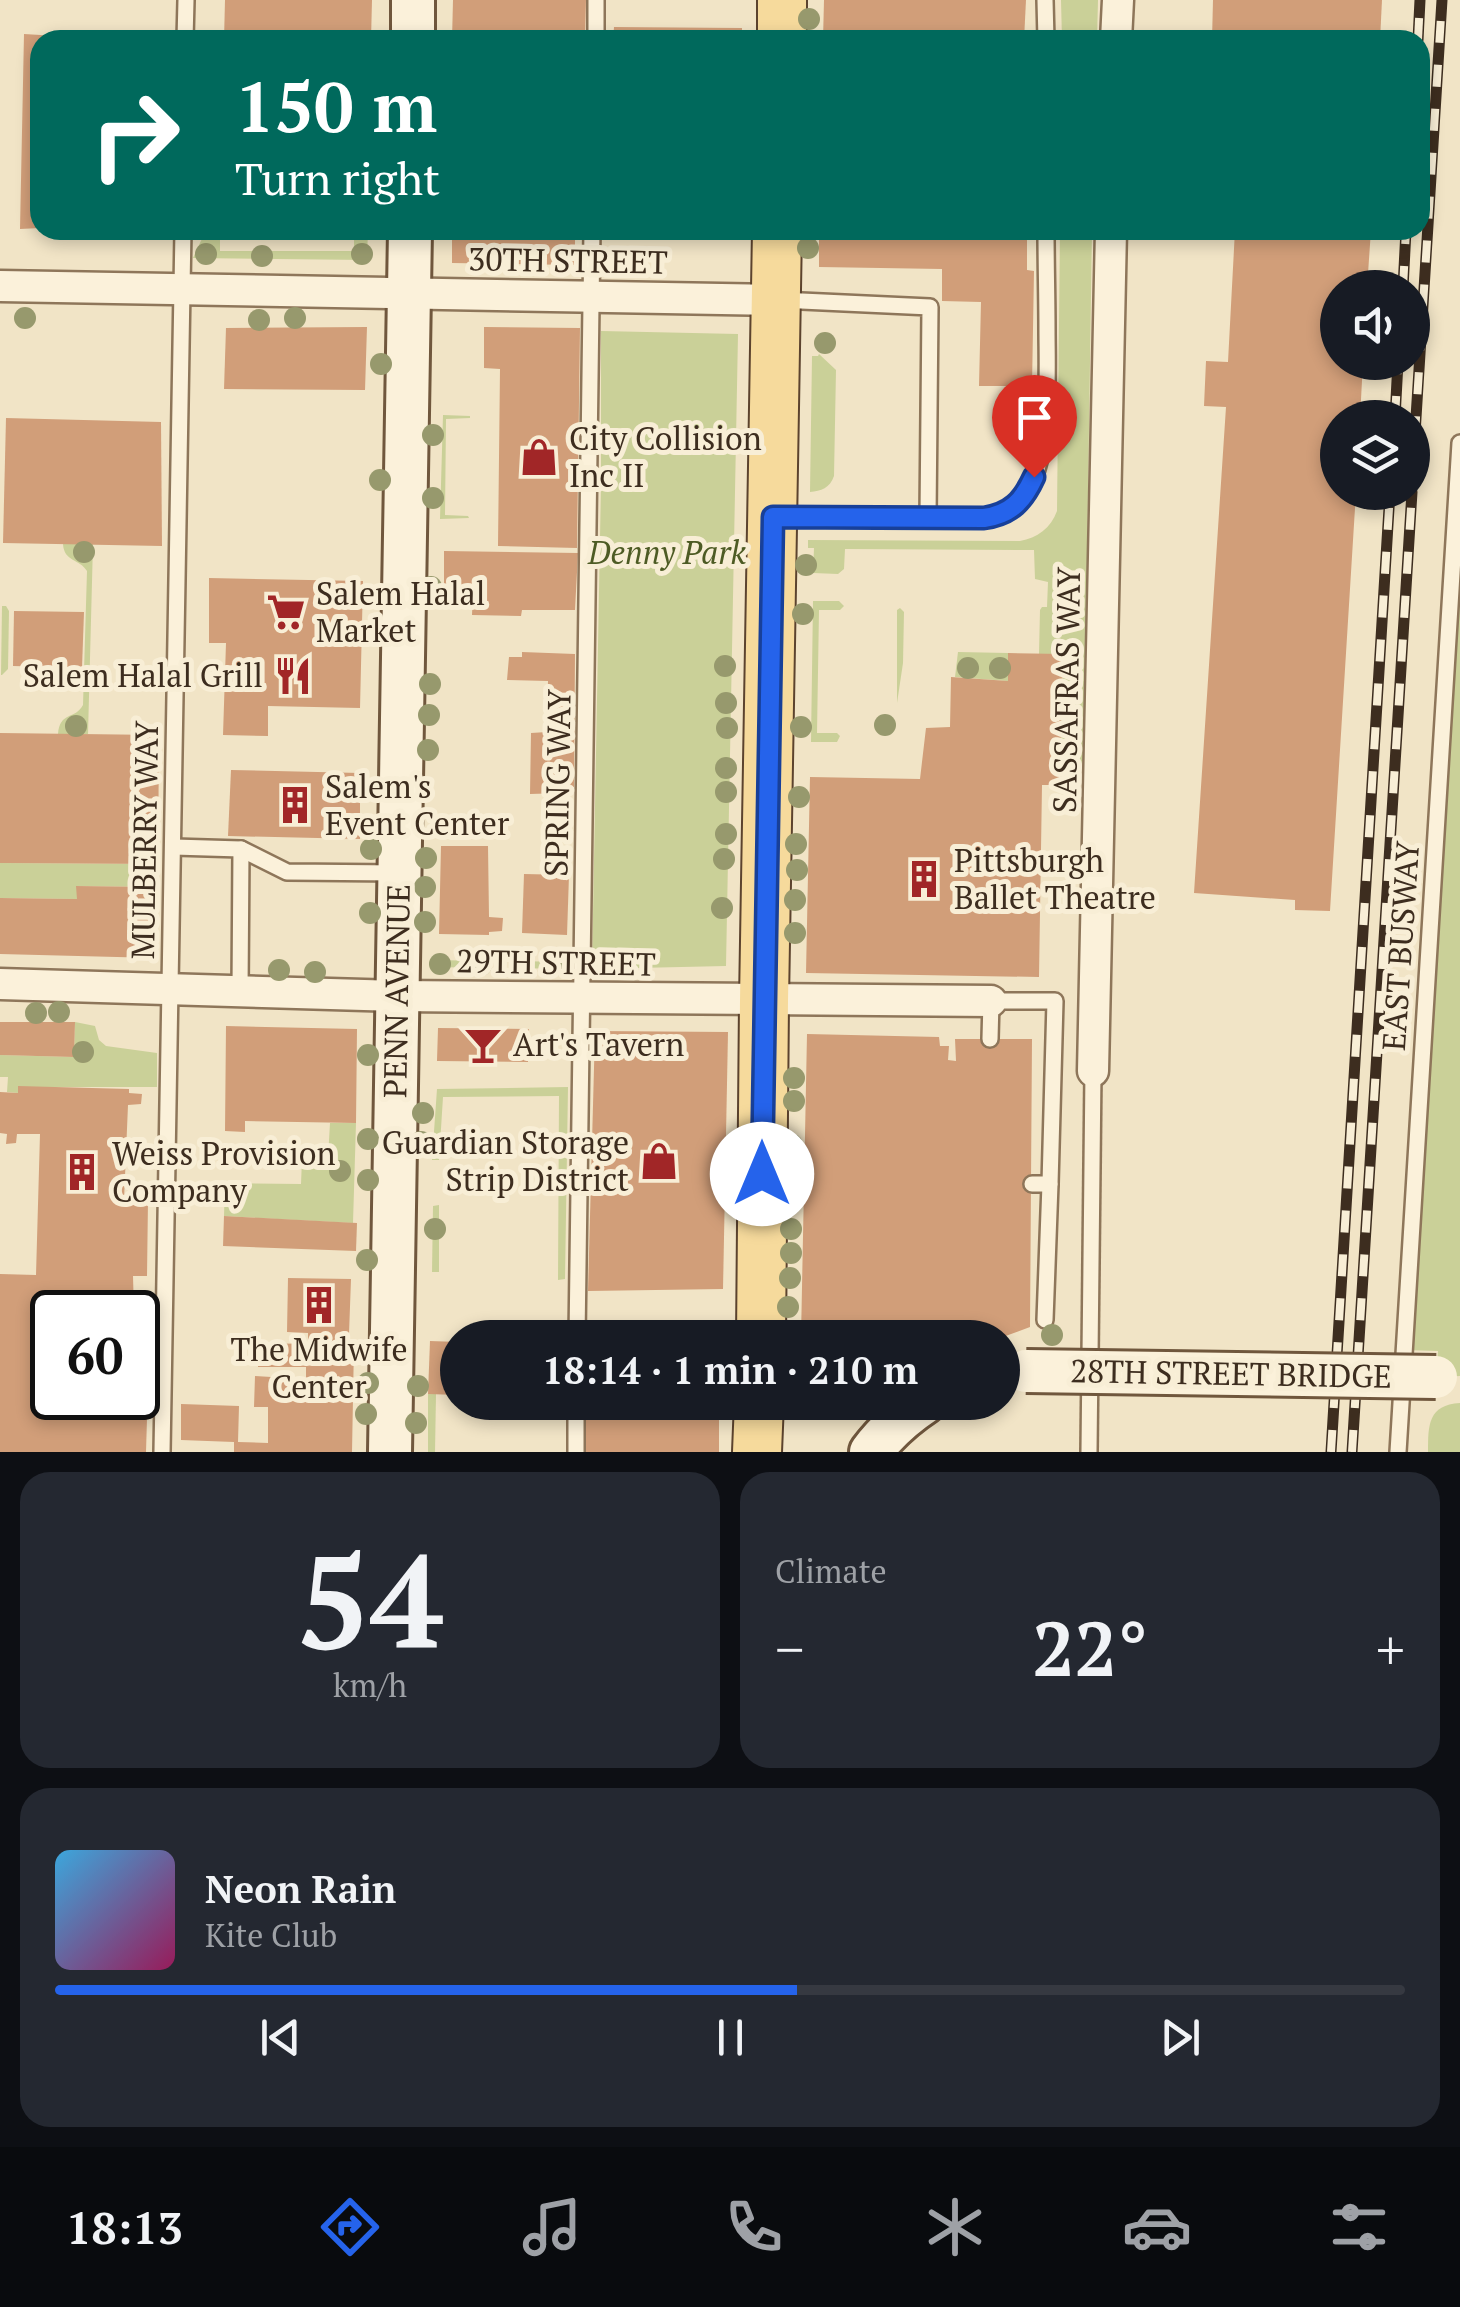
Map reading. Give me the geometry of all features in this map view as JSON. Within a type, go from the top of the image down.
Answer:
[{"type":"main road","points":[[782,0],[782,30]]},
{"type":"main road","points":[[760,1320],[778,240]]},
{"type":"main road","points":[[757,1452],[758,1420]]},
{"type":"street","points":[[413,0],[413,30]]},
{"type":"street","points":[[1116,30],[1118,0]]},
{"type":"street","name":"PENN AVENUE","points":[[390,1452],[410,240]]},
{"type":"street","name":"SASSAFRAS WAY","points":[[1093,1071],[1112,240]]},
{"type":"street","name":"30TH STREET","points":[[0,286],[776,300]]},
{"type":"street","name":"29TH STREET","points":[[0,984],[398,996],[990,1001]]},
{"type":"street","name":"28TH STREET BRIDGE","points":[[1020,1372],[1448,1376]]},
{"type":"street","points":[[871,1452],[900,1420]]},
{"type":"lane","points":[[185,30],[186,0]]},
{"type":"lane","points":[[596,0],[596,30]]},
{"type":"lane","points":[[1046,0],[1046,30]]},
{"type":"lane","name":"MULBERRY WAY","points":[[162,1452],[183,240]]},
{"type":"lane","name":"SPRING WAY","points":[[577,1320],[592,240]]},
{"type":"lane","points":[[773,517],[984,518],[1015,508],[1034,477],[1047,408],[1046,240]]},
{"type":"lane","points":[[776,300],[930,307],[928,517]]},
{"type":"lane","name":"EAST BUSWAY","points":[[1398,1452],[1460,443]]},
{"type":"lane","points":[[174,846],[241,849],[287,872],[400,873]]},
{"type":"lane","points":[[240,990],[241,849]]},
{"type":"lane","points":[[990,1039],[990,1001],[1055,1001],[1046,1320]]},
{"type":"lane","name":"SASSAFRAS WAY","points":[[1089,1452],[1093,1071]]},
{"type":"lane","points":[[1032,1184],[1050,1184]]},
{"type":"lane","points":[[576,1420],[576,1452]]},
{"type":"green space","points":[[1061,0],[1098,0],[1097,30],[1062,30]]},
{"type":"green space","points":[[201,240],[220,240],[220,251],[354,251],[354,240],[368,240],[367,260],[193,258]]},
{"type":"green space","points":[[1060,240],[1092,240],[1084,756],[1076,774],[1060,785],[1063,655],[1039,654],[1040,610],[1047,607],[1048,582],[1035,579],[1034,550],[845,549],[844,569],[838,574],[813,573],[814,548],[808,548],[808,540],[1020,541],[1038,535],[1057,511]]},
{"type":"green space","name":"Denny Park","points":[[601,331],[738,334],[726,966],[592,969]]},
{"type":"green space","points":[[819,354],[836,370],[834,476],[825,488],[810,492],[812,356]]},
{"type":"green space","points":[[443,415],[470,416],[446,419],[445,515],[469,518],[440,519]]},
{"type":"green space","points":[[1460,443],[1460,1376],[1436,1377],[1438,1351],[1404,1350]]},
{"type":"green space","points":[[63,544],[93,544],[88,734],[58,734],[62,722],[83,705],[87,571],[66,554]]},
{"type":"green space","points":[[813,601],[839,601],[844,606],[840,610],[819,610],[817,733],[837,733],[837,742],[811,742]]},
{"type":"green space","points":[[2,606],[9,611],[8,669],[1,675]]},
{"type":"green space","points":[[897,610],[904,612],[903,663],[897,703]]},
{"type":"green space","points":[[958,652],[1008,653],[1008,681],[955,677]]},
{"type":"green space","points":[[0,863],[158,864],[156,887],[77,886],[77,899],[0,898]]},
{"type":"green space","points":[[435,960],[486,961],[486,968],[435,967]]},
{"type":"green space","points":[[515,961],[566,962],[566,969],[515,968]]},
{"type":"green space","points":[[75,1022],[95,1026],[99,1040],[106,1046],[157,1053],[157,1087],[19,1087],[18,1093],[7,1092],[8,1077],[0,1077],[0,1055],[74,1057]]},
{"type":"green space","points":[[568,1087],[565,1279],[558,1280],[559,1096],[443,1097],[439,1160],[432,1160],[437,1089]]},
{"type":"green space","points":[[330,1123],[356,1123],[353,1223],[224,1216],[225,1183],[301,1184],[302,1159],[328,1158]]},
{"type":"green space","points":[[439,1205],[439,1272],[432,1272],[433,1206]]},
{"type":"green space","points":[[428,1394],[436,1394],[435,1452],[428,1452]]},
{"type":"green space","points":[[1460,1403],[1460,1452],[1428,1452],[1432,1418],[1442,1408]]},
{"type":"building","points":[[225,0],[372,0],[371,30],[224,30]]},
{"type":"building","points":[[453,0],[586,0],[585,30],[452,30]]},
{"type":"building","points":[[824,0],[1026,0],[1024,30],[823,30]]},
{"type":"building","points":[[1213,0],[1382,0],[1380,30],[1212,30]]},
{"type":"building","points":[[614,27],[742,28],[742,30],[614,30]]},
{"type":"building","points":[[24,34],[30,34],[30,228],[20,229]]},
{"type":"building","points":[[452,240],[575,240],[575,265],[452,263]]},
{"type":"building","points":[[819,240],[1027,240],[1027,270],[1034,271],[1032,386],[979,386],[981,302],[942,301],[942,269],[819,267]]},
{"type":"building","points":[[1234,240],[1370,240],[1368,270],[1320,270],[1320,380],[1362,380],[1361,400],[1320,400],[1320,510],[1355,510],[1330,911],[1295,910],[1295,900],[1194,893],[1226,407],[1204,406],[1206,361],[1228,362]]},
{"type":"building","points":[[367,327],[365,390],[224,389],[226,328]]},
{"type":"building","name":"City Collision Inc II","points":[[484,327],[580,328],[577,548],[498,546],[500,369],[484,368]]},
{"type":"building","points":[[6,418],[161,422],[162,546],[3,543]]},
{"type":"building","points":[[444,551],[578,553],[575,610],[522,610],[521,616],[472,615],[473,592],[444,591]]},
{"type":"building","points":[[209,578],[363,581],[360,708],[268,706],[268,736],[223,735],[226,643],[209,643]]},
{"type":"building","points":[[14,611],[84,612],[82,668],[13,666]]},
{"type":"building","points":[[522,652],[575,654],[574,787],[563,787],[563,793],[530,794],[531,733],[547,732],[548,681],[507,680],[509,657],[522,657]]},
{"type":"building","name":"Pittsburgh Ballet Theatre","points":[[1008,653],[1063,654],[1060,785],[1042,785],[1039,977],[806,973],[810,777],[920,779],[926,728],[950,727],[951,677],[1008,681]]},
{"type":"building","points":[[0,733],[159,735],[158,864],[0,863]]},
{"type":"building","name":"Salem's Event Center","points":[[231,770],[360,773],[360,839],[228,836]]},
{"type":"building","points":[[441,846],[488,846],[489,917],[503,918],[502,931],[489,935],[439,934]]},
{"type":"building","points":[[524,874],[569,875],[567,935],[522,933]]},
{"type":"building","points":[[76,886],[156,887],[156,958],[0,954],[0,898],[77,899]]},
{"type":"building","points":[[0,1022],[75,1022],[74,1057],[0,1055]]},
{"type":"building","points":[[226,1026],[357,1029],[356,1123],[245,1121],[245,1132],[225,1131]]},
{"type":"building","name":"Art's Tavern","points":[[438,1028],[529,1029],[528,1062],[437,1061]]},
{"type":"building","name":"Guardian Storage Strip District","points":[[595,1031],[728,1032],[723,1289],[588,1291]]},
{"type":"building","points":[[807,1034],[939,1037],[940,1046],[949,1046],[948,1060],[956,1061],[955,1039],[1032,1039],[1030,1327],[1020,1331],[1020,1320],[801,1320]]},
{"type":"building","name":"Weiss Provision Company","points":[[18,1086],[129,1089],[129,1093],[142,1094],[141,1104],[128,1105],[124,1200],[148,1200],[147,1276],[133,1276],[133,1290],[30,1290],[30,1420],[147,1420],[146,1452],[0,1452],[0,1274],[36,1275],[40,1134],[17,1134],[16,1143],[6,1144],[7,1134],[0,1133],[0,1092],[18,1093]]},
{"type":"building","points":[[224,1216],[357,1223],[356,1251],[223,1246]]},
{"type":"building","points":[[288,1278],[351,1279],[349,1334],[338,1334],[337,1344],[354,1344],[352,1452],[234,1452],[234,1442],[181,1440],[181,1404],[239,1406],[238,1442],[268,1443],[268,1407],[254,1407],[255,1376],[288,1378],[287,1389],[322,1390],[322,1379],[306,1379],[306,1367],[258,1367],[258,1343],[308,1344],[308,1333],[287,1332]]},
{"type":"building","points":[[430,1341],[440,1341],[440,1394],[428,1394]]},
{"type":"building","points":[[586,1420],[719,1420],[719,1452],[585,1452]]},
{"type":"railway","points":[[1418,30],[1420,0]]},
{"type":"railway","points":[[1430,193],[1442,0]]},
{"type":"railway","points":[[1404,270],[1405,240]]},
{"type":"railway","points":[[1417,400],[1427,240]]},
{"type":"railway","points":[[1396,400],[1397,380]]},
{"type":"railway","points":[[1331,1452],[1389,510]]},
{"type":"railway","points":[[1352,1452],[1411,510]]},
{"type":"place","name":"City Collision Inc II","points":[[539,457]]},
{"type":"place","name":"Salem Halal Market","points":[[286,612]]},
{"type":"place","name":"Salem Halal Grill","points":[[293,676]]},
{"type":"place","name":"Salem's Event Center","points":[[295,805]]},
{"type":"place","name":"Pittsburgh Ballet Theatre","points":[[924,879]]},
{"type":"place","name":"Art's Tavern","points":[[483,1045]]},
{"type":"place","name":"Guardian Storage Strip District","points":[[659,1161]]},
{"type":"place","name":"Weiss Provision Company","points":[[82,1172]]},
{"type":"place","name":"The Midwife Center","points":[[319,1305]]},
{"type":"route","points":[[762,1174],[773,517],[999,516],[1015,508],[1034,477]]}]
